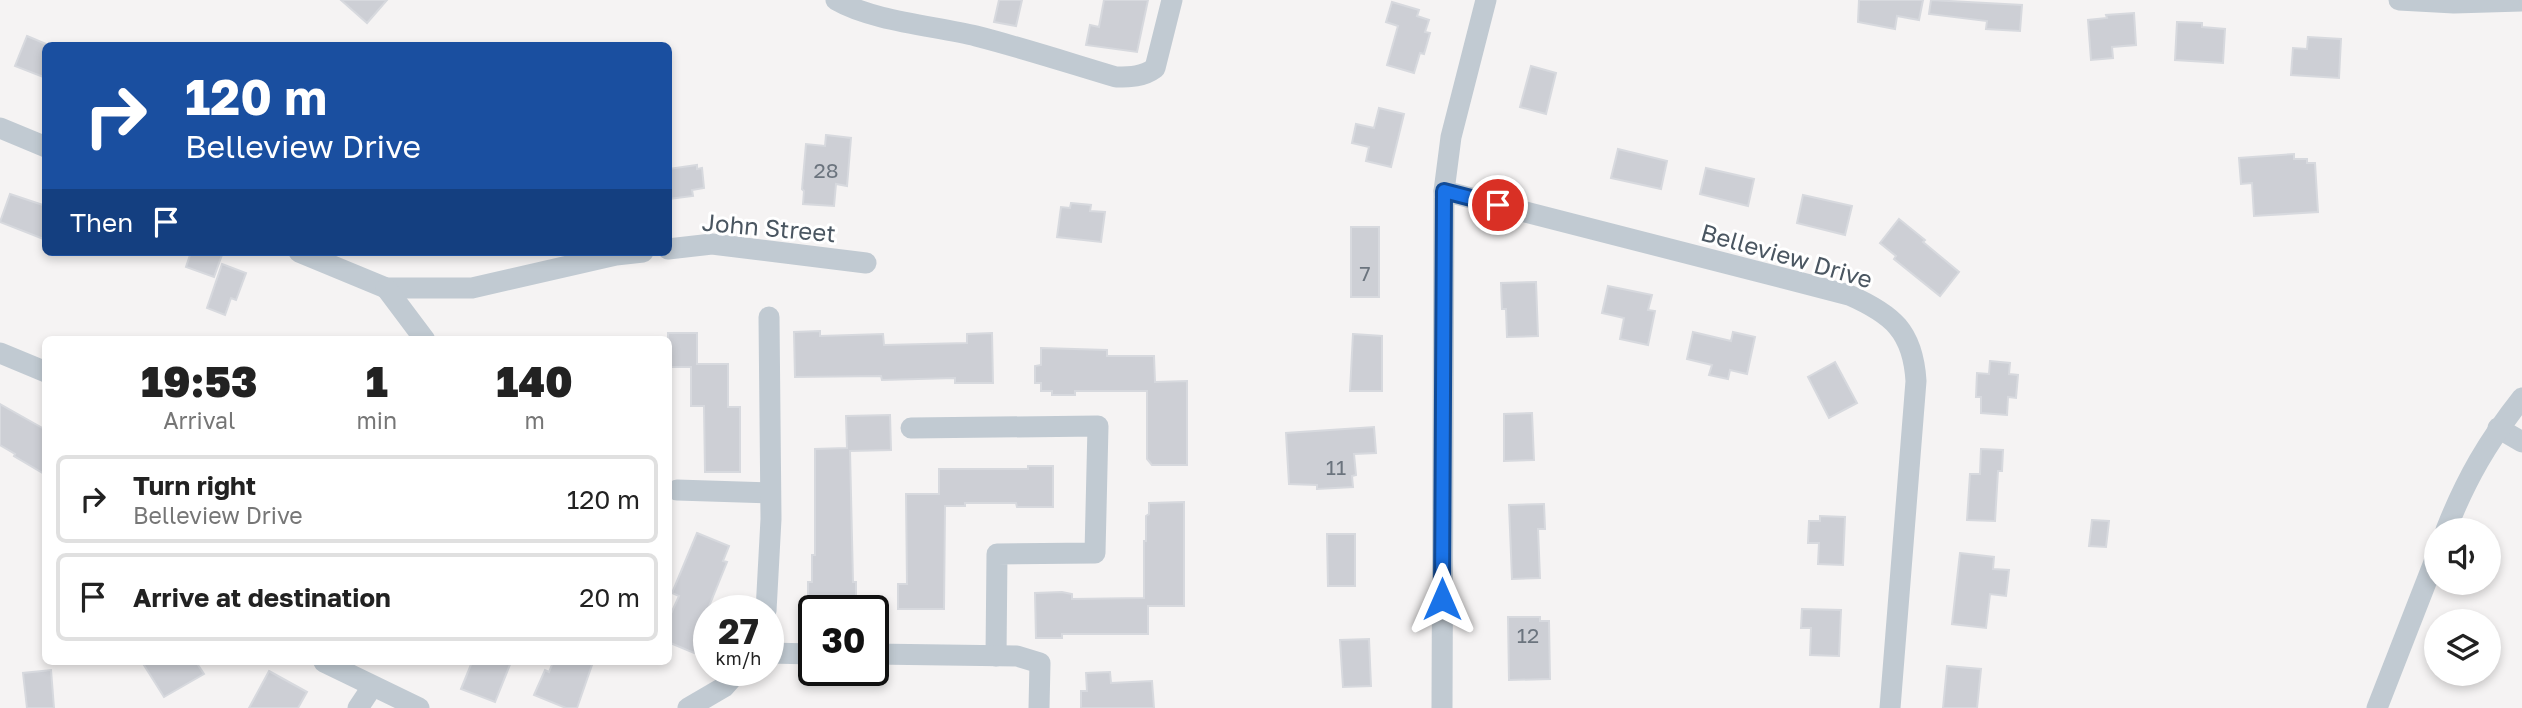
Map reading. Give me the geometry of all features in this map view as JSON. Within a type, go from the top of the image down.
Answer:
[{"type":"street","points":[[836,0],[844,5],[894,20],[976,36],[1116,76],[1129,77],[1143,75],[1154,68],[1172,0]]},
{"type":"street","points":[[1442,708],[1444,191],[1451,137],[1486,0]]},
{"type":"street","points":[[2399,0],[2454,4],[2522,1]]},
{"type":"street","points":[[0,128],[42,145]]},
{"type":"street","name":"Belleview Drive","points":[[1444,191],[1849,295],[1878,308],[1901,330],[1910,348],[1916,381],[1890,708]]},
{"type":"street","name":"John Street","points":[[672,249],[712,244],[866,263]]},
{"type":"street","points":[[309,256],[386,288],[472,288],[613,256]]},
{"type":"street","points":[[386,288],[422,336]]},
{"type":"street","points":[[767,595],[770,493],[769,317]]},
{"type":"street","points":[[0,353],[42,370]]},
{"type":"street","points":[[2451,518],[2463,486],[2498,428],[2522,398]]},
{"type":"street","points":[[911,428],[1098,426],[1095,553],[997,554],[996,656]]},
{"type":"street","points":[[2498,428],[2522,442]]},
{"type":"street","points":[[677,490],[770,493]]},
{"type":"street","points":[[2377,708],[2424,587]]},
{"type":"street","points":[[889,654],[1017,656],[1040,663],[1039,708]]},
{"type":"street","points":[[330,665],[419,708]]},
{"type":"street","points":[[688,708],[725,686]]},
{"type":"street","points":[[358,708],[372,687]]},
{"type":"building","points":[[341,0],[387,0],[367,23]]},
{"type":"building","points":[[999,0],[1022,0],[1016,26],[994,22]]},
{"type":"building","points":[[1104,0],[1148,0],[1137,52],[1086,45],[1090,25],[1099,27]]},
{"type":"building","points":[[1859,0],[1923,0],[1919,20],[1897,16],[1895,29],[1858,22]]},
{"type":"building","points":[[1931,0],[2022,5],[2020,31],[1986,29],[1987,21],[1929,14]]},
{"type":"building","points":[[1392,2],[1419,10],[1417,16],[1429,20],[1425,32],[1430,33],[1424,54],[1420,53],[1414,73],[1387,65],[1398,26],[1386,22]]},
{"type":"building","points":[[2134,13],[2136,45],[2112,47],[2113,58],[2091,60],[2088,20],[2107,18],[2106,15]]},
{"type":"building","points":[[2177,22],[2202,23],[2202,27],[2225,29],[2223,63],[2175,60]]},
{"type":"building","points":[[27,36],[42,42],[42,76],[15,66]]},
{"type":"building","points":[[2308,37],[2341,39],[2339,78],[2291,75],[2293,48],[2307,49]]},
{"type":"building","points":[[1531,66],[1556,73],[1546,114],[1520,107]]},
{"type":"building","points":[[1379,108],[1404,114],[1391,167],[1366,161],[1369,147],[1352,143],[1356,124],[1374,128]]},
{"type":"building","points":[[826,135],[851,138],[847,186],[836,184],[834,206],[803,204],[806,144],[825,146]]},
{"type":"building","points":[[1618,149],[1667,161],[1661,189],[1611,178]]},
{"type":"building","points":[[2294,154],[2294,159],[2307,159],[2307,163],[2315,163],[2318,212],[2254,216],[2252,183],[2241,184],[2239,158]]},
{"type":"building","points":[[697,165],[697,169],[702,168],[704,188],[692,190],[693,196],[672,199],[672,168]]},
{"type":"building","points":[[1706,168],[1754,179],[1748,206],[1700,194]]},
{"type":"building","points":[[10,194],[42,205],[42,238],[0,222]]},
{"type":"building","points":[[1803,195],[1852,206],[1845,235],[1797,223]]},
{"type":"building","points":[[1071,203],[1091,205],[1090,211],[1105,212],[1101,242],[1057,237],[1061,207],[1070,208]]},
{"type":"building","points":[[1899,219],[1959,272],[1940,296],[1894,259],[1896,256],[1880,243]]},
{"type":"building","points":[[1351,227],[1379,227],[1379,297],[1351,297]]},
{"type":"building","points":[[190,256],[222,256],[214,277],[186,267]]},
{"type":"building","points":[[222,264],[246,273],[236,300],[231,298],[225,315],[207,308]]},
{"type":"building","points":[[1536,282],[1538,336],[1507,337],[1501,283]]},
{"type":"building","points":[[1608,286],[1652,295],[1648,310],[1655,311],[1648,345],[1620,339],[1624,318],[1602,313]]},
{"type":"building","points":[[820,331],[820,336],[883,334],[884,345],[967,343],[967,334],[992,333],[993,383],[955,383],[955,378],[882,380],[881,376],[795,377],[794,332]]},
{"type":"building","points":[[1693,332],[1731,341],[1733,332],[1755,337],[1747,374],[1730,370],[1728,379],[1709,375],[1712,365],[1687,359]]},
{"type":"building","points":[[668,333],[697,333],[697,364],[728,364],[728,407],[740,407],[740,472],[705,472],[704,406],[691,406],[691,367],[672,367],[672,336],[668,336]]},
{"type":"building","points":[[1353,334],[1382,336],[1382,391],[1350,391]]},
{"type":"building","points":[[1041,348],[1107,350],[1107,356],[1154,356],[1155,382],[1187,381],[1187,465],[1152,465],[1147,459],[1147,391],[1075,391],[1075,395],[1052,395],[1052,391],[1041,391],[1041,383],[1035,383],[1035,366],[1041,365]]},
{"type":"building","points":[[1990,361],[2010,363],[2009,374],[2018,375],[2016,398],[2008,397],[2007,415],[1981,413],[1981,397],[1976,397],[1977,373],[1989,374]]},
{"type":"building","points":[[1835,362],[1857,403],[1829,418],[1808,377]]},
{"type":"building","points":[[0,404],[42,428],[42,473],[14,456],[15,454],[0,445]]},
{"type":"building","points":[[1532,413],[1534,460],[1504,461],[1504,414]]},
{"type":"building","points":[[890,415],[891,450],[850,451],[853,582],[856,582],[856,595],[808,595],[808,582],[812,582],[812,555],[815,555],[815,449],[847,448],[846,416]]},
{"type":"building","points":[[1374,427],[1376,453],[1354,454],[1356,475],[1352,476],[1353,487],[1317,489],[1317,485],[1289,484],[1286,433]]},
{"type":"building","points":[[1981,449],[2003,450],[2002,471],[1998,471],[1995,521],[1967,520],[1970,474],[1980,474]]},
{"type":"building","points":[[1028,466],[1053,466],[1053,507],[1017,507],[1016,503],[965,503],[965,506],[945,506],[944,609],[898,609],[898,584],[907,584],[906,494],[939,494],[939,469],[1028,469]]},
{"type":"building","points":[[1184,502],[1184,606],[1148,606],[1148,634],[1062,634],[1062,638],[1036,638],[1035,593],[1062,592],[1072,594],[1072,599],[1144,598],[1144,541],[1149,503]]},
{"type":"building","points":[[1544,504],[1545,529],[1538,529],[1540,578],[1512,579],[1509,505]]},
{"type":"building","points":[[1820,516],[1845,517],[1843,565],[1818,564],[1819,543],[1808,543],[1809,521],[1820,521]]},
{"type":"building","points":[[2092,520],[2109,521],[2106,547],[2089,546]]},
{"type":"building","points":[[697,533],[729,546],[723,561],[727,562],[714,595],[693,595],[693,653],[672,644],[672,611],[679,596],[672,593]]},
{"type":"building","points":[[1327,534],[1355,534],[1355,586],[1328,586]]},
{"type":"building","points":[[1960,553],[1994,557],[1993,569],[2009,570],[2006,596],[1990,594],[1986,628],[1952,624]]},
{"type":"building","points":[[1802,609],[1841,610],[1839,656],[1810,655],[1811,628],[1801,628]]},
{"type":"building","points":[[1508,617],[1540,617],[1540,621],[1549,621],[1550,679],[1509,680]]},
{"type":"building","points":[[1369,639],[1371,686],[1343,687],[1340,640]]},
{"type":"building","points":[[144,665],[198,665],[204,674],[164,697]]},
{"type":"building","points":[[471,665],[510,665],[495,702],[461,689]]},
{"type":"building","points":[[552,665],[592,665],[577,708],[566,708],[534,695],[545,670],[549,672]]},
{"type":"building","points":[[1947,666],[1981,669],[1977,708],[1943,708]]},
{"type":"building","points":[[51,670],[54,708],[27,708],[23,673]]},
{"type":"building","points":[[269,671],[307,692],[298,708],[249,708]]},
{"type":"building","points":[[1110,672],[1111,683],[1152,681],[1154,708],[1081,708],[1081,691],[1087,691],[1086,673]]},
{"type":"route","points":[[1442,599],[1444,191],[1498,205]]}]
